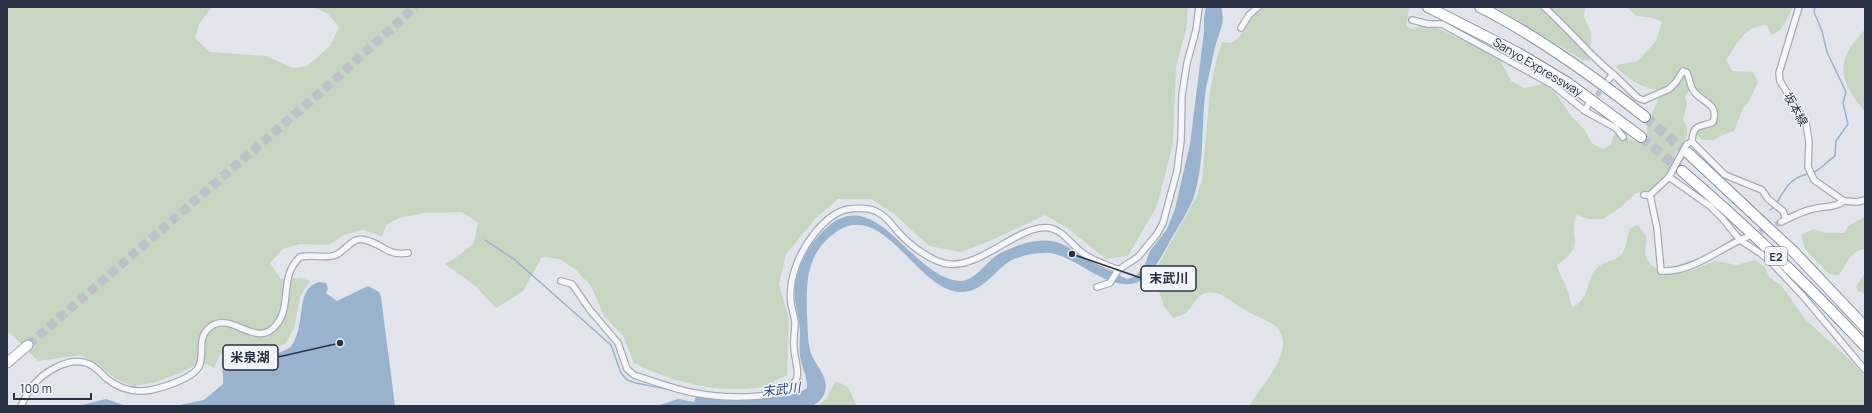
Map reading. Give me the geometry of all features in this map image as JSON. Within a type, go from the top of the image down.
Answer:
[{"type":"highway","name":"Sanyo Expressway","points":[[1428,7],[1518,53],[1568,83],[1641,137]]},
{"type":"highway","name":"Sanyo Expressway","points":[[1484,9],[1570,61],[1645,117]]},
{"type":"highway","name":"E2","points":[[1688,154],[1779,237],[1865,327]]},
{"type":"highway","name":"E2","points":[[1682,170],[1771,252],[1865,346]]},
{"type":"main road","points":[[7,363],[28,345]]},
{"type":"street","points":[[1097,287],[1110,283],[1118,271],[1134,260],[1157,234],[1163,223],[1177,170],[1181,140],[1182,95],[1187,63],[1196,30],[1199,7]]},
{"type":"street","points":[[1241,28],[1249,15],[1258,7]]},
{"type":"street","points":[[1544,7],[1569,30],[1611,77],[1638,98],[1644,100],[1669,89],[1676,82],[1683,71],[1686,72],[1694,91],[1710,104],[1714,111],[1714,122],[1700,125],[1696,128],[1692,142],[1687,144],[1669,177],[1647,195],[1657,228],[1661,271],[1673,270],[1705,260],[1738,237],[1748,237]]},
{"type":"street","name":"坂本線","points":[[1799,7],[1781,63],[1779,73],[1780,81],[1806,123],[1808,132],[1808,167],[1810,175],[1814,180],[1844,201]]},
{"type":"street","points":[[1412,20],[1428,24],[1442,24],[1553,85],[1616,128],[1623,137]]},
{"type":"street","points":[[1692,142],[1718,170],[1762,190],[1775,205],[1783,211],[1783,221],[1813,209],[1827,207],[1844,201],[1857,202],[1865,200]]},
{"type":"street","points":[[1669,177],[1710,206],[1738,237],[1760,252],[1771,262],[1803,296],[1865,370]]},
{"type":"street","points":[[562,281],[572,284],[590,310],[618,342],[627,369],[634,375],[695,393],[753,396],[780,392],[795,383],[798,376],[794,346],[795,323],[791,304],[791,285],[807,243],[818,230],[841,212],[857,209],[879,212],[908,241],[926,255],[946,264],[953,265],[977,258],[1025,233],[1037,228],[1048,228],[1059,231],[1086,256],[1118,271]]},
{"type":"street","points":[[21,406],[32,387],[41,377],[58,366],[72,362],[81,361],[90,364],[114,384],[132,391],[151,390],[188,377],[198,369],[200,364],[201,342],[203,335],[210,327],[225,323],[232,324],[251,333],[260,334],[276,326],[280,318],[289,270],[293,263],[300,257],[314,254],[330,257],[337,254],[352,242],[365,239],[396,255],[408,253]]},
{"type":"green space","points":[[7,7],[212,7],[199,24],[195,38],[210,52],[266,56],[293,68],[307,66],[330,46],[339,27],[327,13],[312,7],[1188,7],[1186,30],[1176,67],[1173,143],[1157,206],[1128,256],[1106,259],[1066,227],[1045,215],[992,240],[961,252],[929,246],[893,213],[871,199],[838,199],[815,219],[786,254],[779,284],[789,320],[787,375],[768,385],[756,388],[725,389],[677,380],[634,363],[623,336],[604,316],[591,286],[577,271],[560,259],[542,257],[523,291],[496,308],[475,286],[445,264],[474,243],[478,223],[462,212],[424,213],[399,218],[387,224],[382,236],[363,230],[344,235],[329,245],[300,244],[283,249],[270,263],[281,279],[301,278],[310,281],[300,297],[294,328],[285,344],[262,352],[232,347],[220,355],[214,368],[207,364],[194,366],[153,383],[133,386],[116,379],[96,363],[80,355],[38,361],[10,333],[7,334]]},
{"type":"green space","points":[[1260,7],[1409,7],[1406,26],[1413,29],[1420,26],[1433,26],[1480,48],[1500,60],[1511,81],[1524,88],[1543,84],[1555,92],[1572,117],[1584,129],[1592,143],[1603,149],[1611,145],[1614,134],[1639,143],[1647,133],[1647,124],[1659,98],[1656,89],[1639,85],[1616,68],[1617,65],[1638,61],[1656,41],[1662,22],[1653,18],[1637,16],[1626,7],[1793,7],[1785,24],[1779,31],[1771,35],[1767,25],[1752,28],[1742,36],[1726,60],[1732,71],[1753,72],[1758,82],[1749,102],[1743,108],[1734,131],[1714,140],[1702,140],[1697,135],[1698,129],[1713,125],[1717,118],[1716,112],[1708,100],[1689,91],[1685,96],[1687,105],[1683,120],[1687,126],[1687,136],[1677,151],[1668,172],[1649,191],[1636,193],[1621,207],[1603,219],[1589,219],[1577,215],[1574,225],[1575,243],[1573,250],[1557,265],[1573,307],[1579,303],[1586,293],[1595,270],[1602,264],[1618,258],[1621,255],[1625,247],[1630,228],[1638,225],[1647,237],[1645,250],[1649,263],[1665,274],[1688,272],[1715,261],[1737,265],[1755,260],[1765,267],[1769,277],[1781,285],[1805,319],[1852,362],[1865,377],[1865,406],[1249,406],[1270,376],[1282,353],[1283,341],[1280,331],[1271,323],[1245,310],[1220,294],[1211,292],[1199,297],[1187,312],[1173,318],[1164,306],[1154,278],[1157,267],[1196,198],[1202,180],[1210,91],[1217,57],[1222,42],[1231,43],[1240,36]]},
{"type":"green space","points":[[1495,7],[1585,7],[1584,17],[1591,32],[1590,61],[1583,60]]},
{"type":"green space","points":[[1865,29],[1865,111],[1854,98],[1846,84],[1843,68],[1848,51]]},
{"type":"green space","points":[[1865,217],[1865,252],[1864,249],[1854,253],[1838,275],[1829,274],[1805,249],[1801,235],[1814,229],[1826,233],[1844,233],[1849,225]]},
{"type":"green space","points":[[1865,273],[1865,294],[1858,291],[1856,286]]},
{"type":"green space","points":[[836,381],[848,387],[857,406],[818,406],[826,399]]},
{"type":"water","points":[[1206,7],[1221,7],[1223,18],[1206,88],[1202,154],[1198,180],[1193,199],[1187,212],[1156,265],[1145,278],[1129,284],[1118,283],[1107,280],[1062,256],[1051,253],[1041,253],[1030,254],[1014,259],[1004,265],[976,289],[962,292],[946,288],[931,279],[887,238],[872,228],[856,225],[839,230],[828,238],[814,257],[810,268],[807,290],[809,344],[813,358],[823,376],[826,386],[822,398],[818,402],[812,406],[657,406],[678,399],[694,402],[696,396],[737,399],[769,398],[797,393],[807,388],[800,356],[800,326],[795,293],[796,279],[804,256],[813,243],[823,231],[842,218],[859,216],[876,222],[924,264],[941,276],[959,281],[964,281],[972,277],[1002,252],[1020,245],[1040,240],[1060,243],[1081,257],[1127,279],[1136,276],[1145,264],[1150,251],[1167,229],[1175,209],[1190,144]]},
{"type":"water","points":[[319,282],[326,283],[328,289],[326,293],[337,301],[368,286],[379,292],[381,297],[395,406],[175,406],[204,400],[223,384],[223,359],[226,354],[231,351],[237,350],[249,357],[260,357],[276,354],[291,347],[298,331],[305,294],[308,289]]},
{"type":"water","points":[[106,399],[126,406],[78,406]]},
{"type":"waterway","points":[[1812,173],[1835,156],[1836,141],[1848,124],[1843,103],[1846,92],[1827,52],[1822,31],[1814,12],[1815,7]]},
{"type":"waterway","points":[[1776,204],[1788,185],[1801,176],[1807,174]]},
{"type":"waterway","points":[[1770,210],[1774,207]]},
{"type":"waterway","points":[[1726,244],[1740,234]]},
{"type":"waterway","points":[[485,240],[515,260],[611,345],[621,373],[627,380],[676,391]]},
{"type":"waterway","points":[[1662,268],[1673,268],[1702,258]]},
{"type":"tunnel","points":[[28,345],[330,84],[415,7]]},
{"type":"tunnel","points":[[1591,102],[1606,84]]},
{"type":"tunnel","points":[[1645,117],[1688,153]]},
{"type":"tunnel","points":[[1641,137],[1682,171]]},
{"type":"tunnel","points":[[1752,235],[1781,222]]},
{"type":"place","name":"末武川","points":[[1072,254]]},
{"type":"place","name":"米泉湖","points":[[340,343]]}]
